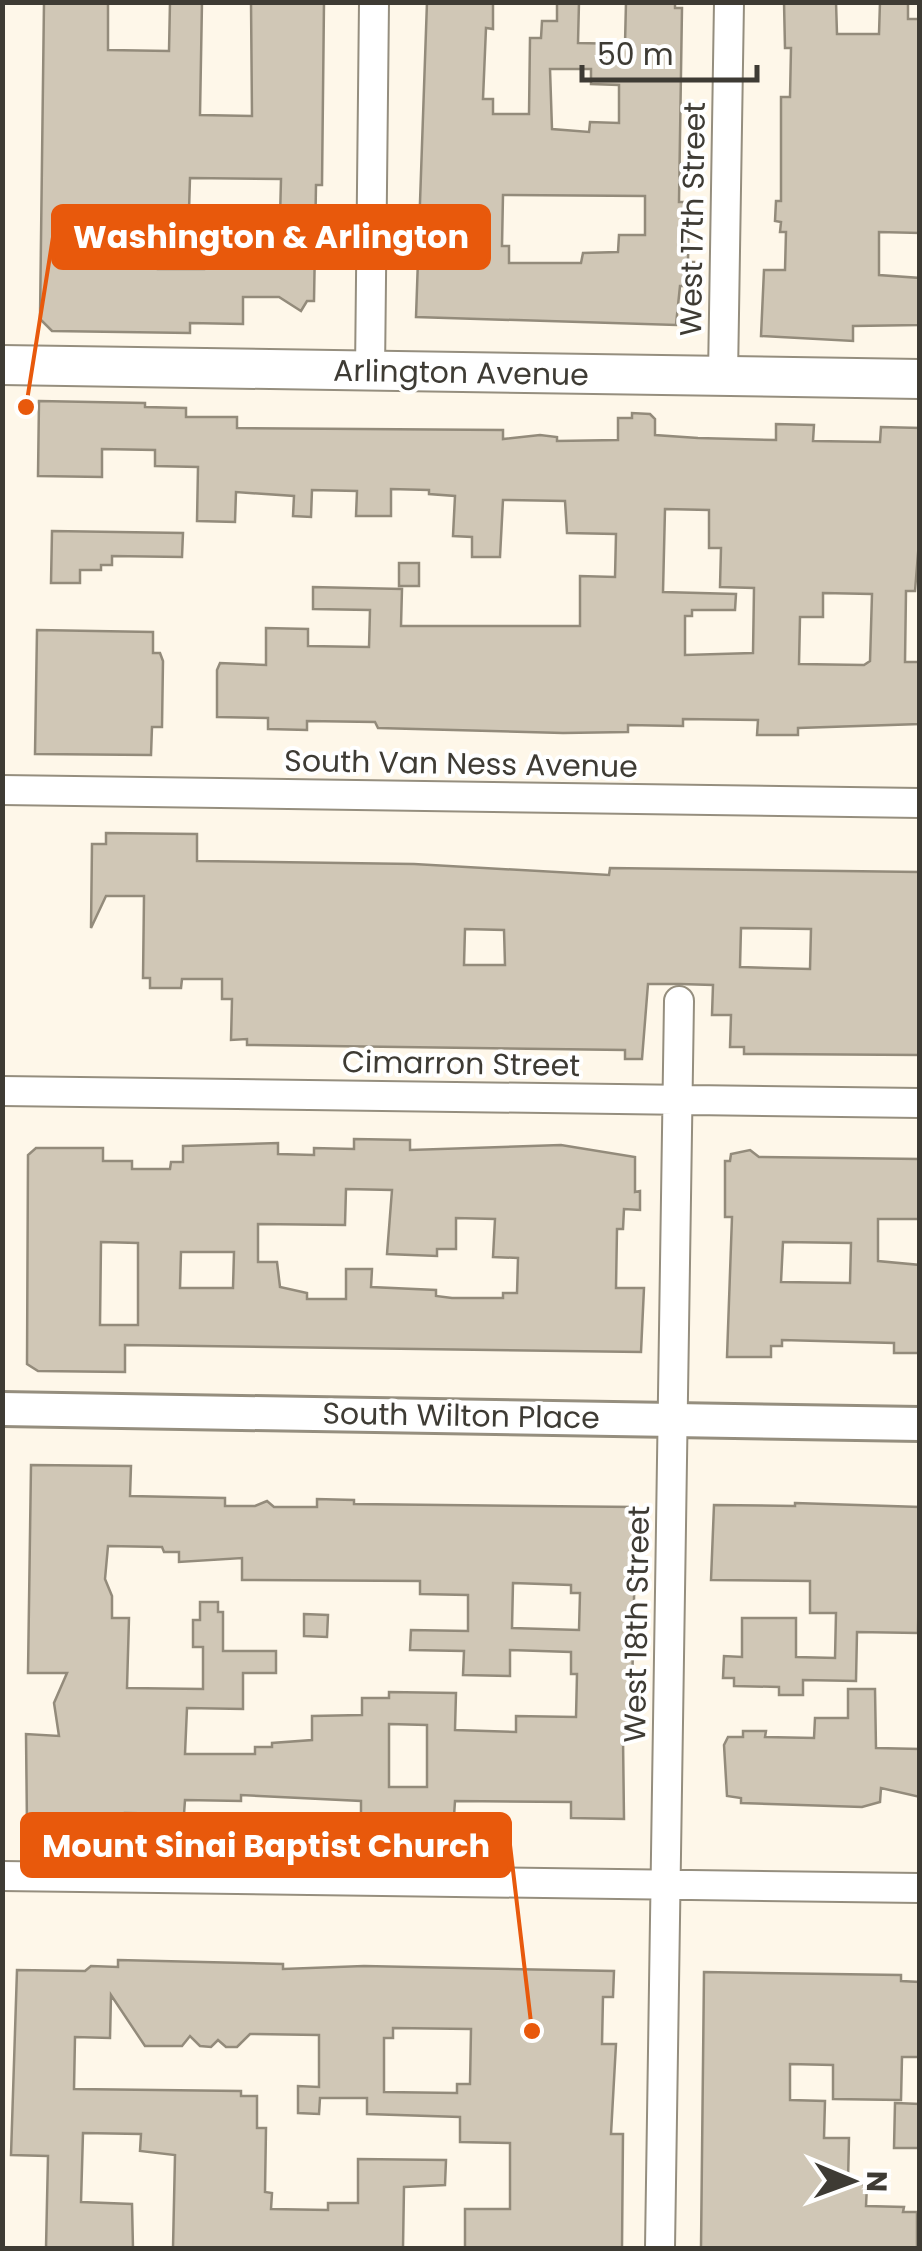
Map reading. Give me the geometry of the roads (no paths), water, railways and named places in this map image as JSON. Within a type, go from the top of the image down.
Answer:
[{"type":"main road","name":"Arlington Avenue","points":[[2,365],[920,379]]},
{"type":"street","points":[[370,372],[374,2]]},
{"type":"street","name":"West 17th Street","points":[[723,376],[729,2]]},
{"type":"street","name":"South Van Ness Avenue","points":[[2,790],[920,802]]},
{"type":"street","name":"West 18th Street","points":[[660,2248],[679,1001]]},
{"type":"street","name":"Cimarron Street","points":[[2,1091],[920,1103]]},
{"type":"street","name":"South Wilton Place","points":[[2,1409],[920,1424]]},
{"type":"street","points":[[2,1876],[920,1888]]},
{"type":"place","name":"Washington & Arlington","points":[[26,407]]},
{"type":"place","name":"Mount Sinai Baptist Church","points":[[532,2031]]}]
